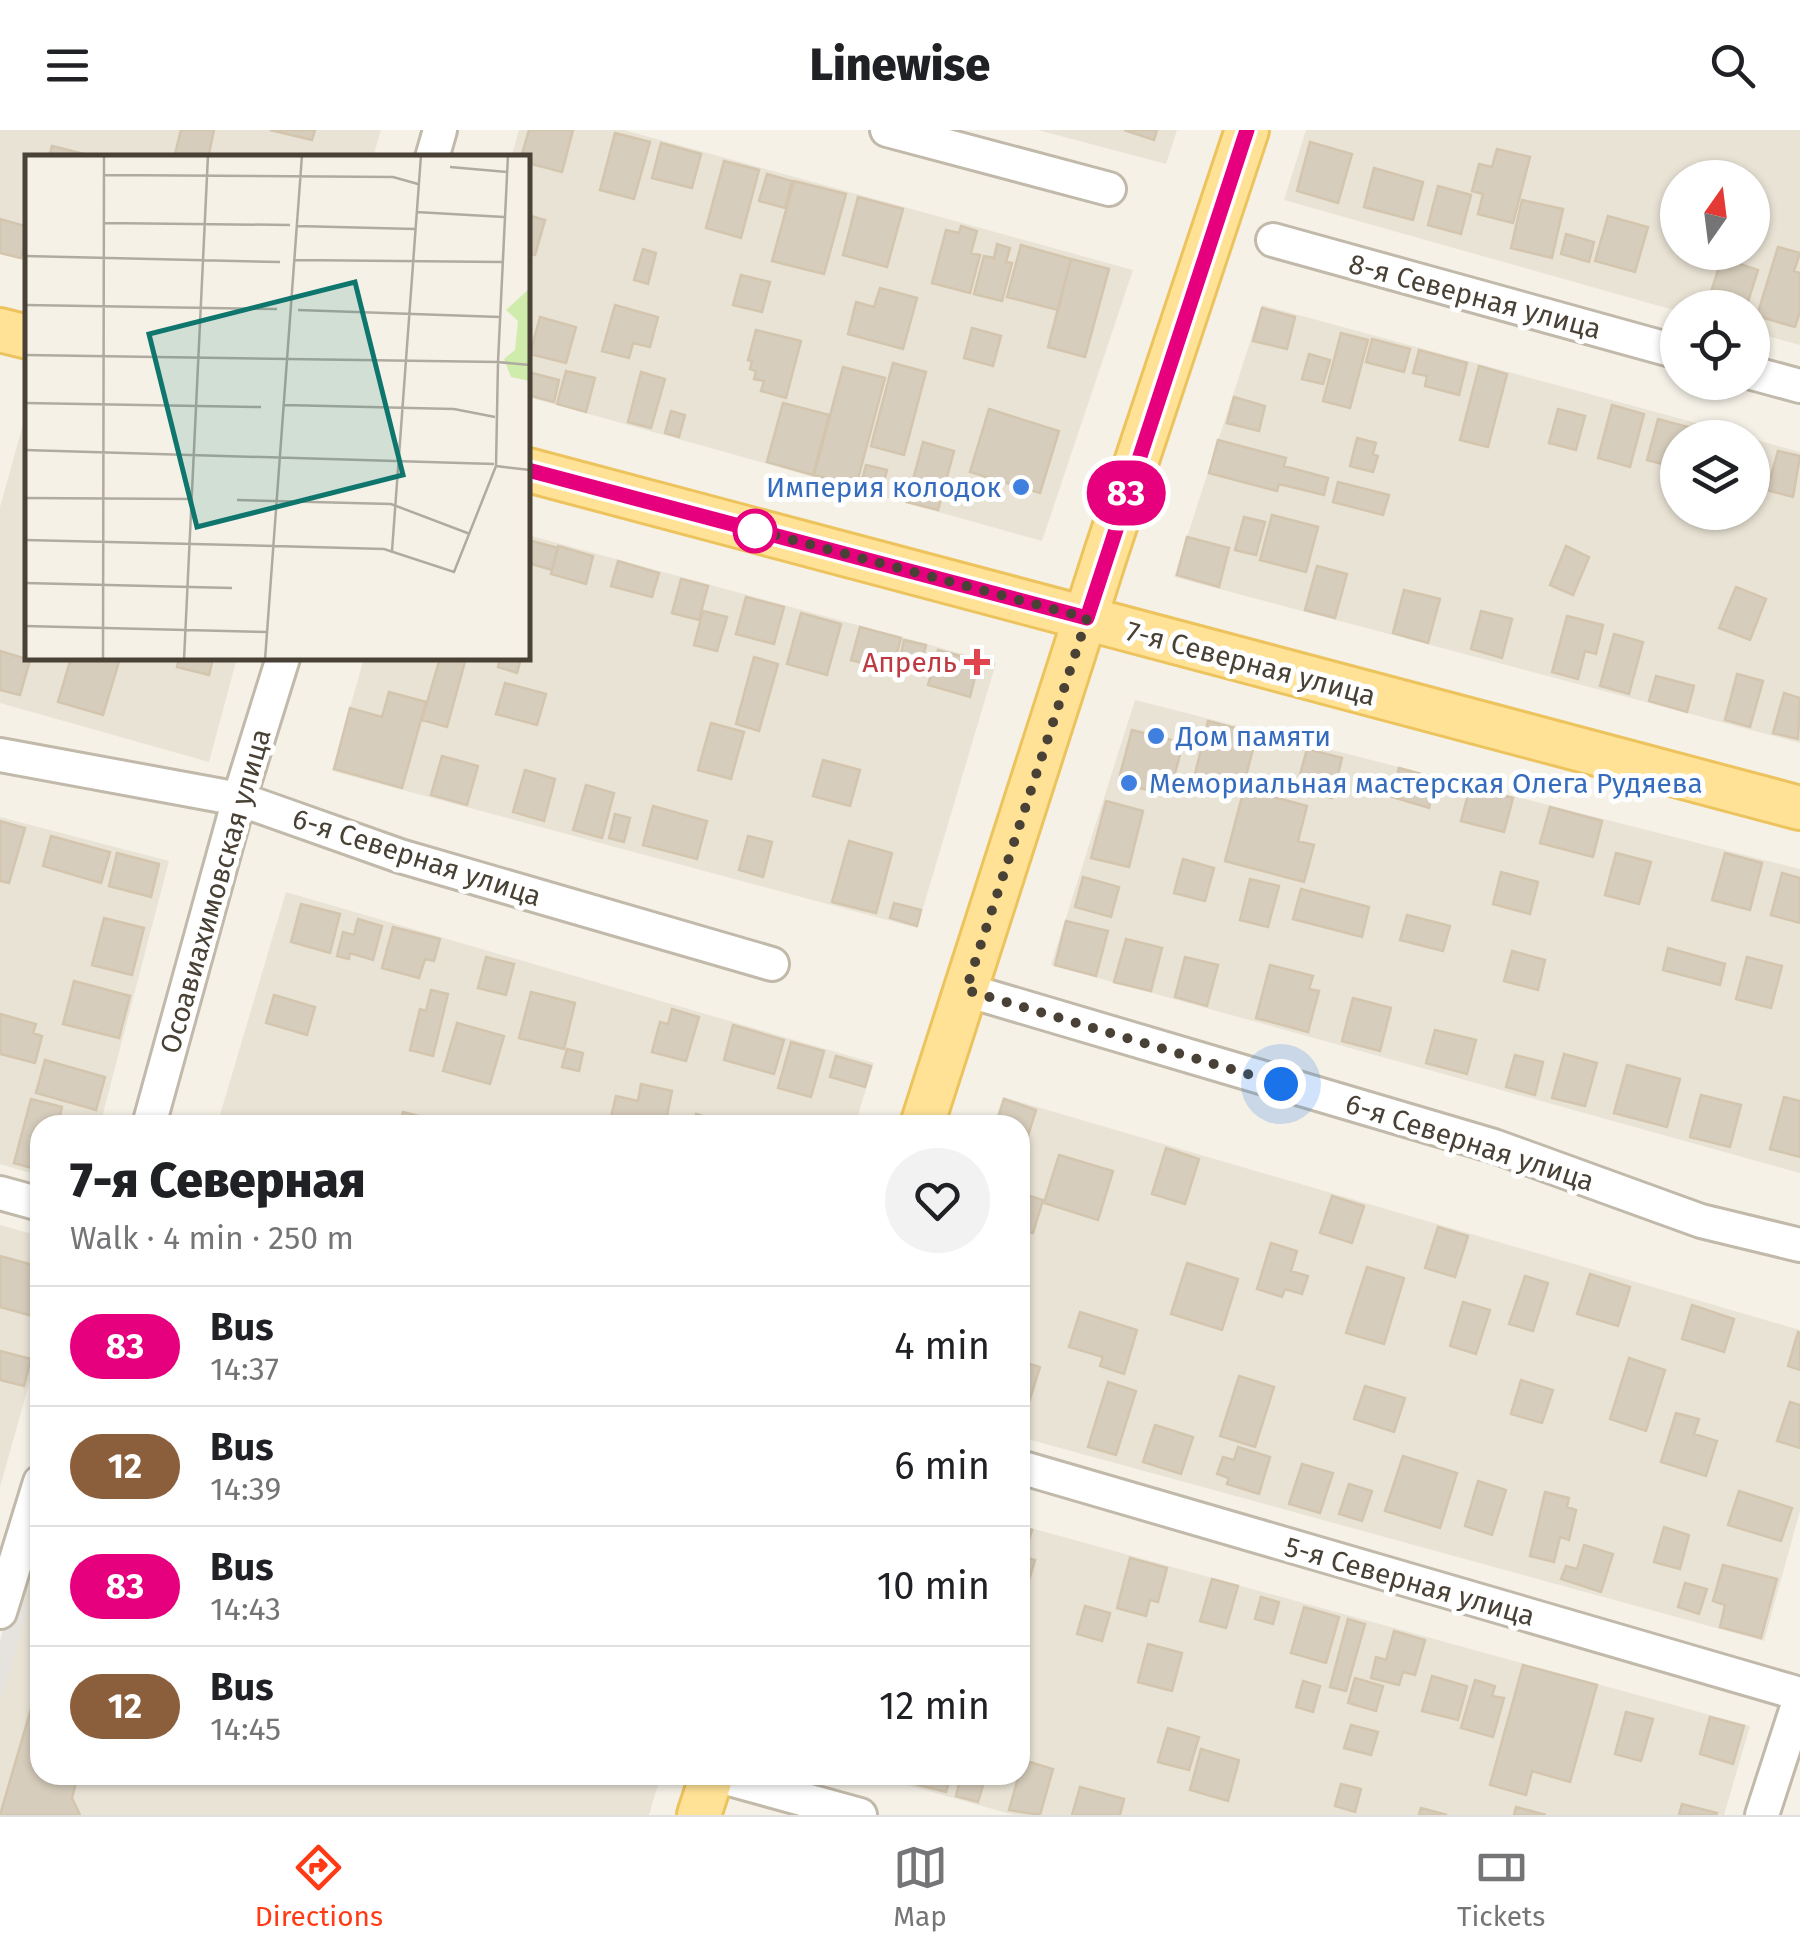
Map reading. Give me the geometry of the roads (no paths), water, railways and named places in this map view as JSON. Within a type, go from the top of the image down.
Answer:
[{"type":"main road","points":[[925,1115],[1247,130]]},
{"type":"main road","points":[[0,330],[25,336]]},
{"type":"main road","name":"7-я Северная улица","points":[[530,471],[1800,808]]},
{"type":"main road","points":[[699,1815],[710,1785]]},
{"type":"street","points":[[433,155],[440,130]]},
{"type":"street","points":[[887,130],[1109,189]]},
{"type":"street","name":"8-я Северная улица","points":[[1273,240],[1660,347]]},
{"type":"street","points":[[1770,378],[1800,386]]},
{"type":"street","name":"Осоавиахимовская улица","points":[[151,1115],[239,799],[282,660]]},
{"type":"street","name":"6-я Северная улица","points":[[0,755],[239,799],[400,856],[772,964]]},
{"type":"street","name":"6-я Северная улица","points":[[966,990],[1494,1146],[1701,1221],[1800,1246]]},
{"type":"street","points":[[0,1193],[30,1201]]},
{"type":"street","name":"5-я Северная улица","points":[[1030,1470],[1800,1696]]},
{"type":"street","points":[[0,1612],[5,1574],[30,1508]]},
{"type":"street","points":[[1762,1815],[1800,1696]]},
{"type":"street","points":[[750,1785],[860,1815]]},
{"type":"place","name":"Империя колодок","points":[[1021,487]]},
{"type":"place","name":"Апрель","points":[[977,662]]},
{"type":"place","name":"Дом памяти","points":[[1156,736]]},
{"type":"place","name":"Мемориальная мастерская Олега Рудяева","points":[[1129,783]]}]
